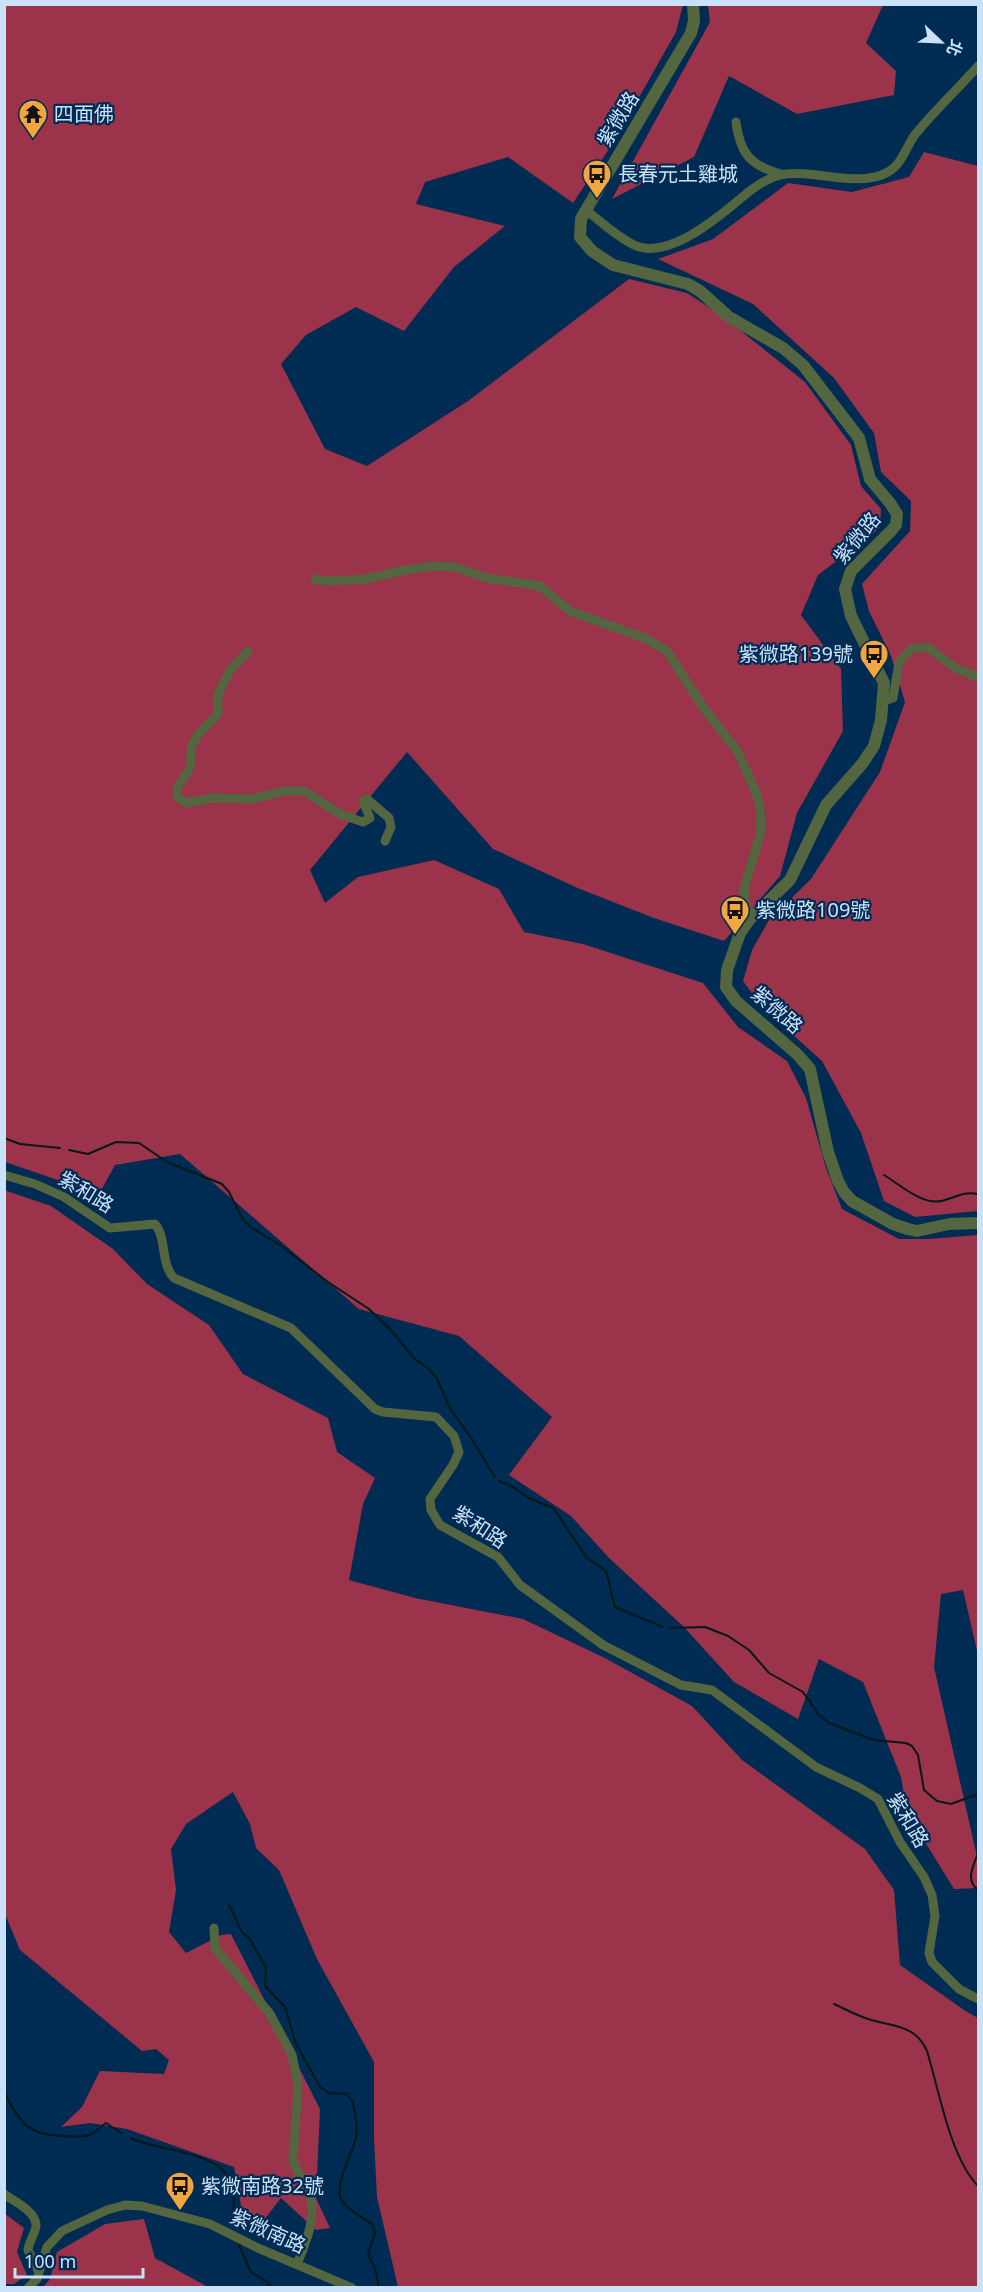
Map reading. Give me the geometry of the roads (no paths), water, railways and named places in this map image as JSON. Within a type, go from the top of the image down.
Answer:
[{"type":"street","name":"紫微路","points":[[693,4],[694,21],[691,33],[581,219],[580,237],[592,251],[613,265],[676,279],[688,284],[700,291],[729,317],[772,341],[803,364],[859,438],[870,479],[897,514],[896,525],[851,571],[845,589],[851,616],[884,683],[884,701],[878,735],[868,755],[826,805],[790,880],[740,933],[727,970],[726,987],[736,1000],[798,1055],[810,1069],[828,1152],[844,1192],[852,1201],[908,1229],[917,1231],[949,1224],[978,1223]]},
{"type":"street","points":[[736,122],[737,135],[744,152],[752,162],[768,171],[783,175],[822,175],[866,179],[887,173],[896,166],[915,136],[978,66]]},
{"type":"street","points":[[586,210],[634,245],[645,249],[658,249],[698,230],[759,185],[783,175]]},
{"type":"street","points":[[315,579],[329,581],[366,579],[433,566],[455,567],[487,578],[540,586],[570,611],[647,639],[667,651],[673,657],[687,683],[738,752],[757,795],[761,832],[744,888],[750,920]]},
{"type":"street","points":[[884,701],[893,698],[899,662],[912,648],[929,648],[955,668],[978,677]]},
{"type":"street","points":[[248,651],[230,670],[218,695],[218,713],[196,737],[191,750],[190,768],[178,784],[178,798],[187,803],[211,798],[251,799],[285,791],[304,791],[342,815],[363,822],[370,818],[363,801],[366,799],[389,818],[391,827],[385,841]]},
{"type":"street","name":"紫和路","points":[[4,1175],[35,1184],[63,1197],[110,1228],[155,1224],[159,1231],[169,1272],[174,1278],[291,1328],[375,1409],[383,1412],[432,1416],[441,1421],[454,1436],[459,1452],[453,1466],[430,1499],[431,1510],[440,1525],[498,1557],[520,1585],[603,1645],[681,1685],[712,1690],[816,1767],[878,1799],[900,1842],[924,1877],[932,1895],[935,1916],[929,1953],[932,1962],[958,1989],[978,2000]]},
{"type":"street","points":[[214,1928],[215,1948],[270,2014],[294,2063],[298,2085],[293,2159],[296,2170],[309,2194],[311,2214],[308,2240],[297,2264]]},
{"type":"street","points":[[4,2194],[27,2210],[35,2219],[35,2229],[28,2250],[39,2273]]},
{"type":"street","name":"紫微南路","points":[[28,2288],[37,2279],[47,2247],[62,2231],[106,2210],[125,2205],[142,2206],[210,2224],[352,2288]]},
{"type":"waterway","points":[[4,1138],[20,1144],[60,1148]]},
{"type":"waterway","points":[[69,1150],[88,1154],[116,1142],[139,1143],[167,1162],[222,1184],[229,1192],[243,1220],[369,1309],[388,1327],[414,1358],[430,1370],[436,1377],[451,1410],[495,1477]]},
{"type":"waterway","points":[[884,1175],[926,1200],[941,1201],[963,1194],[978,1194]]},
{"type":"waterway","points":[[499,1481],[553,1508],[587,1558],[606,1571],[615,1607],[663,1627]]},
{"type":"waterway","points":[[670,1628],[705,1627],[728,1636],[749,1650],[769,1673],[803,1692],[819,1715],[829,1723],[874,1740],[906,1743],[912,1746],[918,1755],[924,1790],[937,1801],[951,1804],[978,1794]]},
{"type":"waterway","points":[[978,1853],[971,1878],[978,1890]]},
{"type":"waterway","points":[[229,1905],[242,1932],[250,1939],[266,1968],[265,1986],[285,2007],[296,2044],[320,2087],[329,2093],[346,2094],[352,2100],[356,2137],[340,2184],[341,2199],[347,2207],[373,2225],[375,2234],[368,2254],[375,2268],[379,2288]]},
{"type":"waterway","points":[[834,2004],[868,2019],[910,2031],[922,2042],[927,2051],[953,2141],[968,2173],[978,2186]]},
{"type":"waterway","points":[[4,2091],[19,2118],[41,2133],[85,2136],[106,2123],[121,2133]]},
{"type":"waterway","points":[[131,2138],[203,2158],[216,2165],[226,2174],[232,2185],[234,2227]]},
{"type":"waterway","points":[[239,2245],[251,2272],[272,2288]]},
{"type":"place","name":"四面佛","points":[[33,140]]},
{"type":"place","name":"長春元土雞城","points":[[597,200]]},
{"type":"place","name":"紫微路139號","points":[[874,680]]},
{"type":"place","name":"紫微路109號","points":[[735,936]]},
{"type":"place","name":"紫微南路32號","points":[[180,2212]]}]
